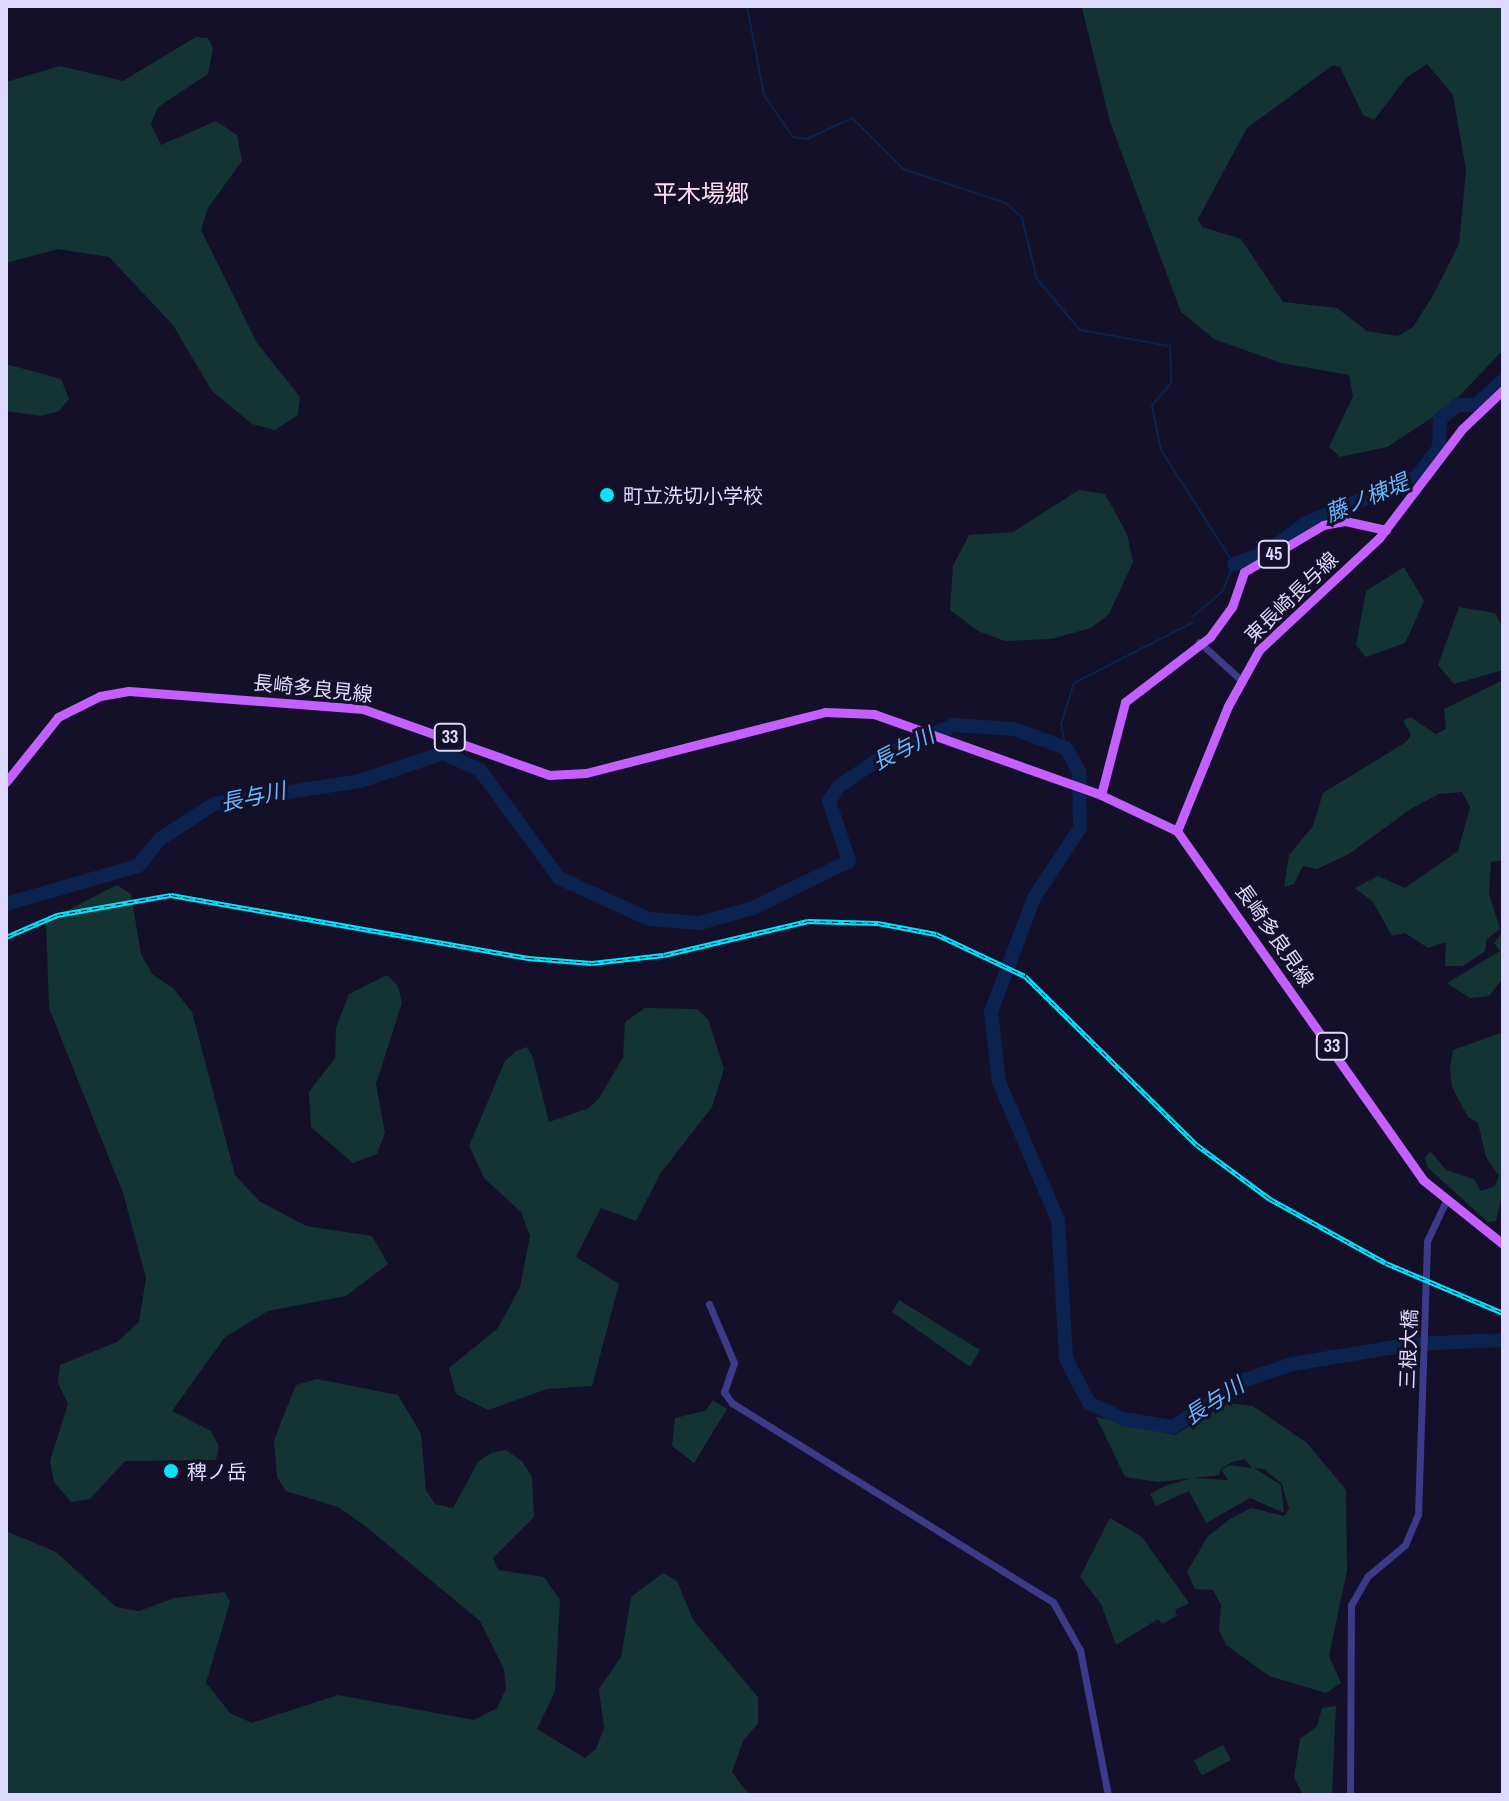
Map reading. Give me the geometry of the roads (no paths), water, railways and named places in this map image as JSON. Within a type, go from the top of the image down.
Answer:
[{"type":"main road","name":"東長崎長与線","points":[[1177,831],[1240,679],[1259,650],[1386,530],[1462,429],[1503,390]]},
{"type":"main road","name":"東長崎長与線","points":[[1097,794],[1125,702],[1199,642],[1232,607],[1244,572],[1305,531],[1345,521],[1386,530]]},
{"type":"main road","name":"長崎多良見線","points":[[6,782],[58,717],[100,696],[129,691],[363,709],[549,775],[586,773],[825,712],[850,709],[919,728],[1097,794],[1177,831],[1445,1203],[1503,1244]]},
{"type":"street","points":[[1199,642],[1240,679]]},
{"type":"street","name":"三根大橋","points":[[1350,1795],[1351,1605],[1368,1576],[1413,1530],[1421,1457],[1427,1241],[1445,1203]]},
{"type":"street","points":[[709,1304],[734,1363],[724,1392],[732,1403],[1053,1602],[1080,1650],[1108,1795]]},
{"type":"waterway","points":[[747,6],[764,95],[793,137],[807,139],[852,118],[903,169],[1006,203],[1022,218],[1037,279],[1080,330],[1170,346],[1171,383],[1152,406],[1161,450],[1234,564],[1222,592],[1193,616]]},
{"type":"waterway","name":"藤ノ棟堤","points":[[1234,564],[1267,552],[1306,523],[1417,477],[1439,448],[1440,419],[1458,405],[1476,405],[1503,381]]},
{"type":"waterway","points":[[1066,748],[1061,724],[1074,683],[1192,623]]},
{"type":"waterway","name":"長与川","points":[[6,904],[138,866],[160,839],[214,804],[360,781],[443,753],[480,770],[559,878],[649,919],[700,923],[753,908],[849,861],[829,801],[839,786],[887,754],[954,725],[1014,729],[1066,748],[1079,771],[1080,828],[1034,898],[991,1012],[999,1082],[1058,1220],[1066,1359],[1089,1403],[1124,1419],[1173,1427],[1245,1380],[1292,1364],[1414,1344],[1503,1340]]},
{"type":"railway","points":[[6,937],[57,915],[171,895],[528,958],[592,963],[664,955],[808,921],[878,923],[936,934],[1025,976],[1197,1145],[1270,1199],[1386,1263],[1503,1313]]},
{"type":"place","name":"町立洗切小学校","points":[[607,495]]},
{"type":"place","name":"稗ノ岳","points":[[171,1471]]},
{"type":"district","name":"平木場郷","points":[[701,194]]}]
